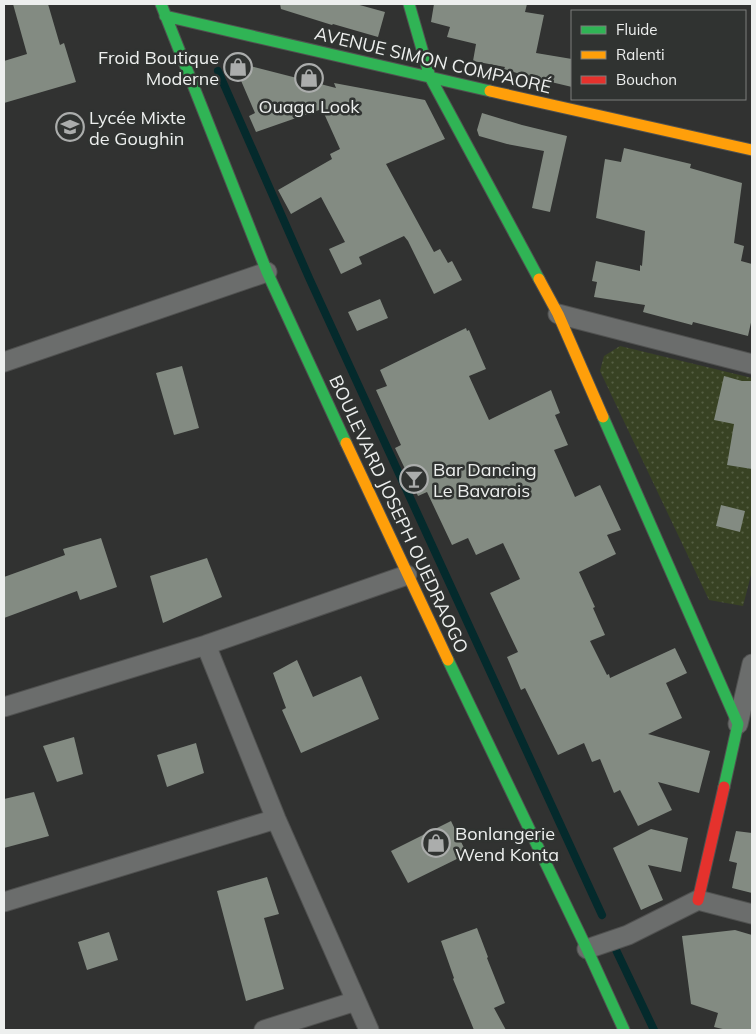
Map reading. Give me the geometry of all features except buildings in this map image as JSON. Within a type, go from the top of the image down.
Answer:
[{"type":"street","name":"BOULEVARD JOSEPH OUEDRAOGO","points":[[161,4],[267,272],[406,575],[587,949],[624,1030]]},
{"type":"street","points":[[409,4],[430,77],[558,314],[738,724]]},
{"type":"street","name":"AVENUE SIMON COMPAORÉ","points":[[165,16],[320,54],[752,150]]},
{"type":"street","points":[[4,362],[267,272]]},
{"type":"street","points":[[558,314],[752,364]]},
{"type":"street","points":[[4,708],[206,645],[406,575]]},
{"type":"street","points":[[206,645],[276,819],[369,1030]]},
{"type":"street","points":[[698,900],[752,664]]},
{"type":"street","points":[[4,902],[276,819]]},
{"type":"street","points":[[587,949],[628,935],[698,900],[752,914]]},
{"type":"street","points":[[264,1030],[356,1001]]},
{"type":"green space","points":[[620,346],[752,378],[752,571],[743,606],[709,600],[600,371],[604,356]]},
{"type":"waterway","points":[[218,71],[310,280],[602,915]]},
{"type":"waterway","points":[[616,950],[654,1030]]},
{"type":"traffic: fast","points":[[161,4],[267,272],[346,443]]},
{"type":"traffic: fast","points":[[409,4],[430,77],[539,279]]},
{"type":"traffic: fast","points":[[165,16],[490,91]]},
{"type":"traffic: fast","points":[[603,417],[738,724],[724,787]]},
{"type":"traffic: fast","points":[[448,660],[624,1030]]},
{"type":"traffic: slow","points":[[490,91],[752,150]]},
{"type":"traffic: slow","points":[[539,279],[558,314],[603,417]]},
{"type":"traffic: slow","points":[[346,443],[448,660]]},
{"type":"traffic: jam","points":[[698,900],[724,787]]},
{"type":"place","name":"Froid Boutique Moderne","points":[[238,67]]},
{"type":"place","name":"Ouaga Look","points":[[309,78]]},
{"type":"place","name":"Lycée Mixte de Goughin","points":[[70,127]]},
{"type":"place","name":"Bar Dancing Le Bavarois","points":[[414,479]]},
{"type":"place","name":"Bonlangerie Wend Konta","points":[[436,843]]}]
